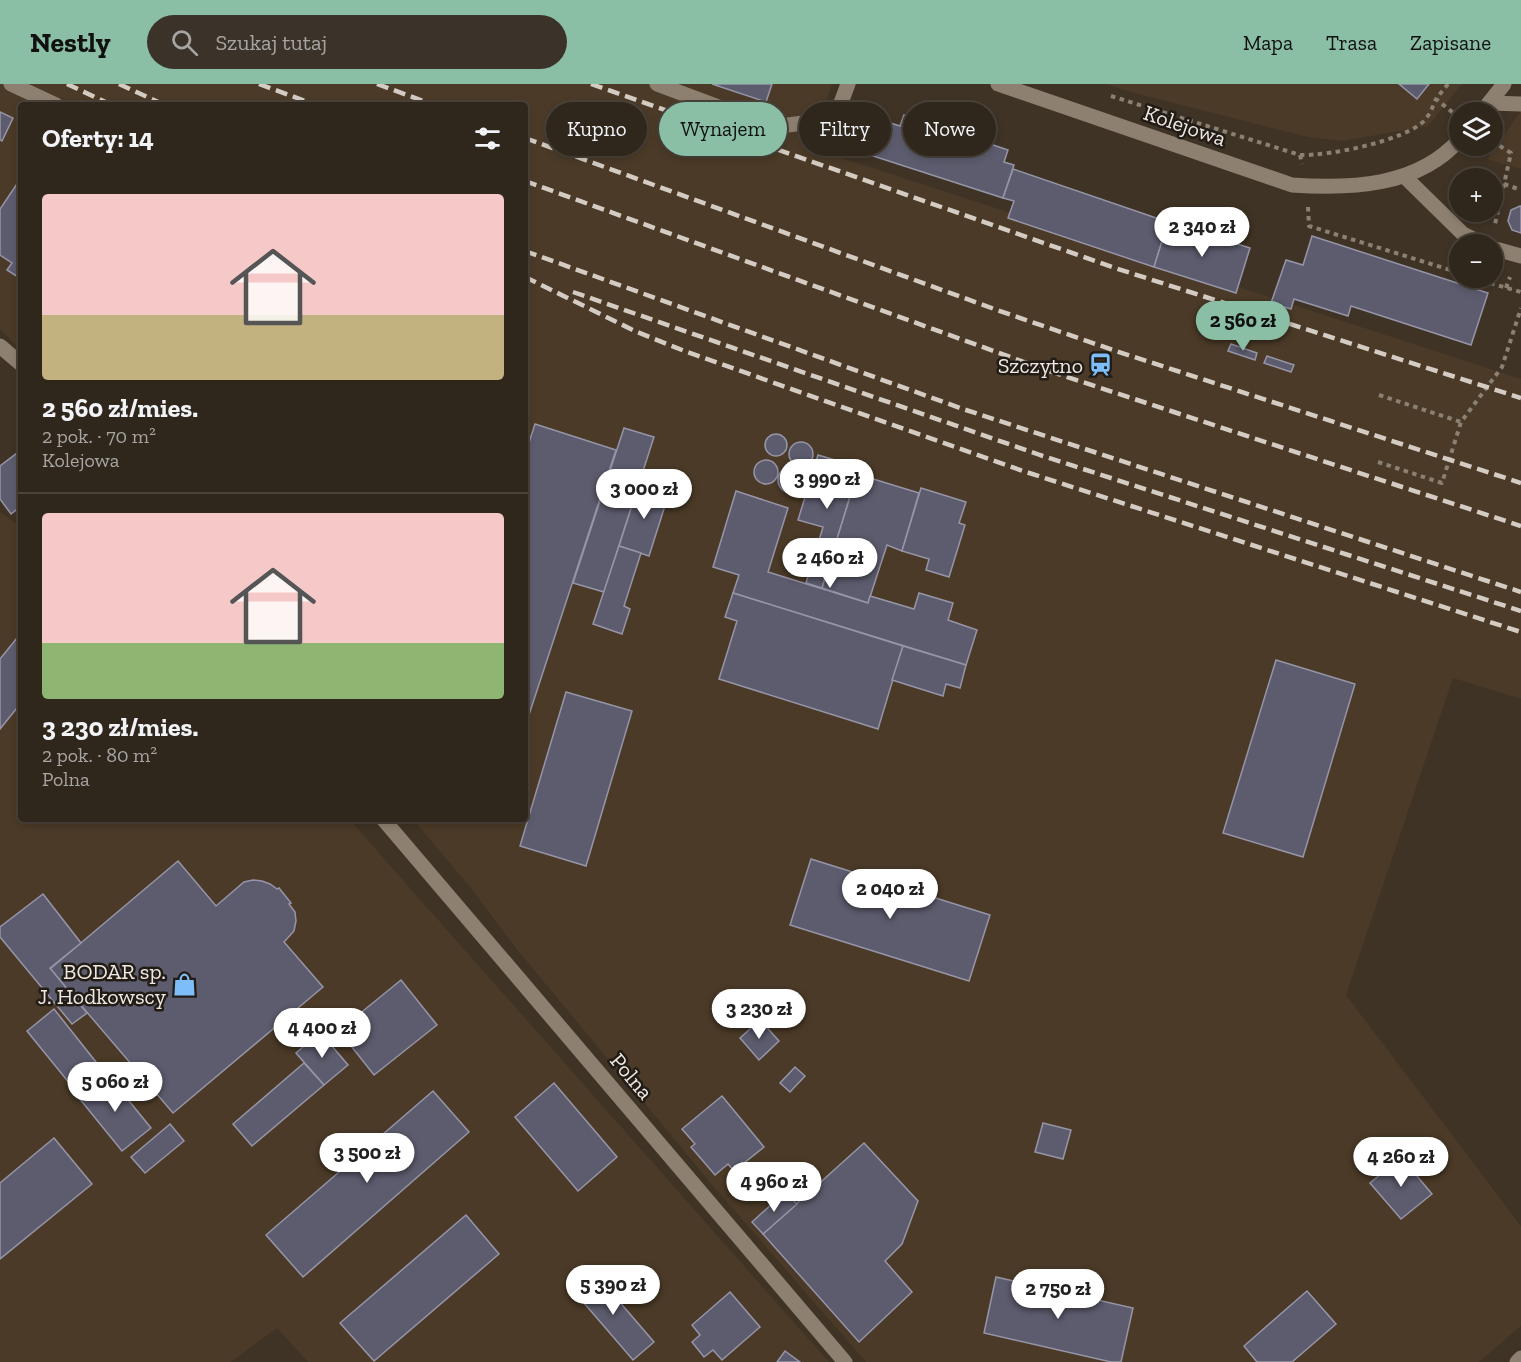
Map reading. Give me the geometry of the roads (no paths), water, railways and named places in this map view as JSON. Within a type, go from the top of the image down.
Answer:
[{"type":"street","points":[[11,84],[50,102]]},
{"type":"street","points":[[657,84],[772,128],[835,119],[848,84]]},
{"type":"street","name":"Kolejowa","points":[[998,84],[1292,185],[1325,188],[1374,183],[1404,176],[1425,167],[1449,148]]},
{"type":"street","points":[[1490,102],[1504,84]]},
{"type":"street","points":[[1503,106],[1521,104]]},
{"type":"street","points":[[1404,176],[1463,234]]},
{"type":"street","points":[[1503,251],[1521,256]]},
{"type":"street","points":[[0,346],[18,361]]},
{"type":"street","name":"Polna","points":[[386,822],[845,1362]]},
{"type":"street","points":[[1516,1362],[1521,1358]]},
{"type":"railway","points":[[67,84],[106,102]]},
{"type":"railway","points":[[119,84],[158,102]]},
{"type":"railway","points":[[259,84],[308,102]]},
{"type":"railway","points":[[377,84],[426,102]]},
{"type":"railway","points":[[591,84],[1115,268],[1521,398]]},
{"type":"railway","points":[[528,139],[997,310],[1521,483]]},
{"type":"railway","points":[[528,182],[1046,370],[1521,526]]},
{"type":"railway","points":[[528,252],[963,409],[1521,592]]},
{"type":"railway","points":[[528,278],[637,332],[687,352],[1023,471],[1521,632]]},
{"type":"railway","points":[[573,292],[1040,455],[1521,611]]},
{"type":"place","name":"Szczytno","points":[[1101,365]]},
{"type":"place","name":"BODAR sp. J. Hodkowscy","points":[[184,984]]}]
